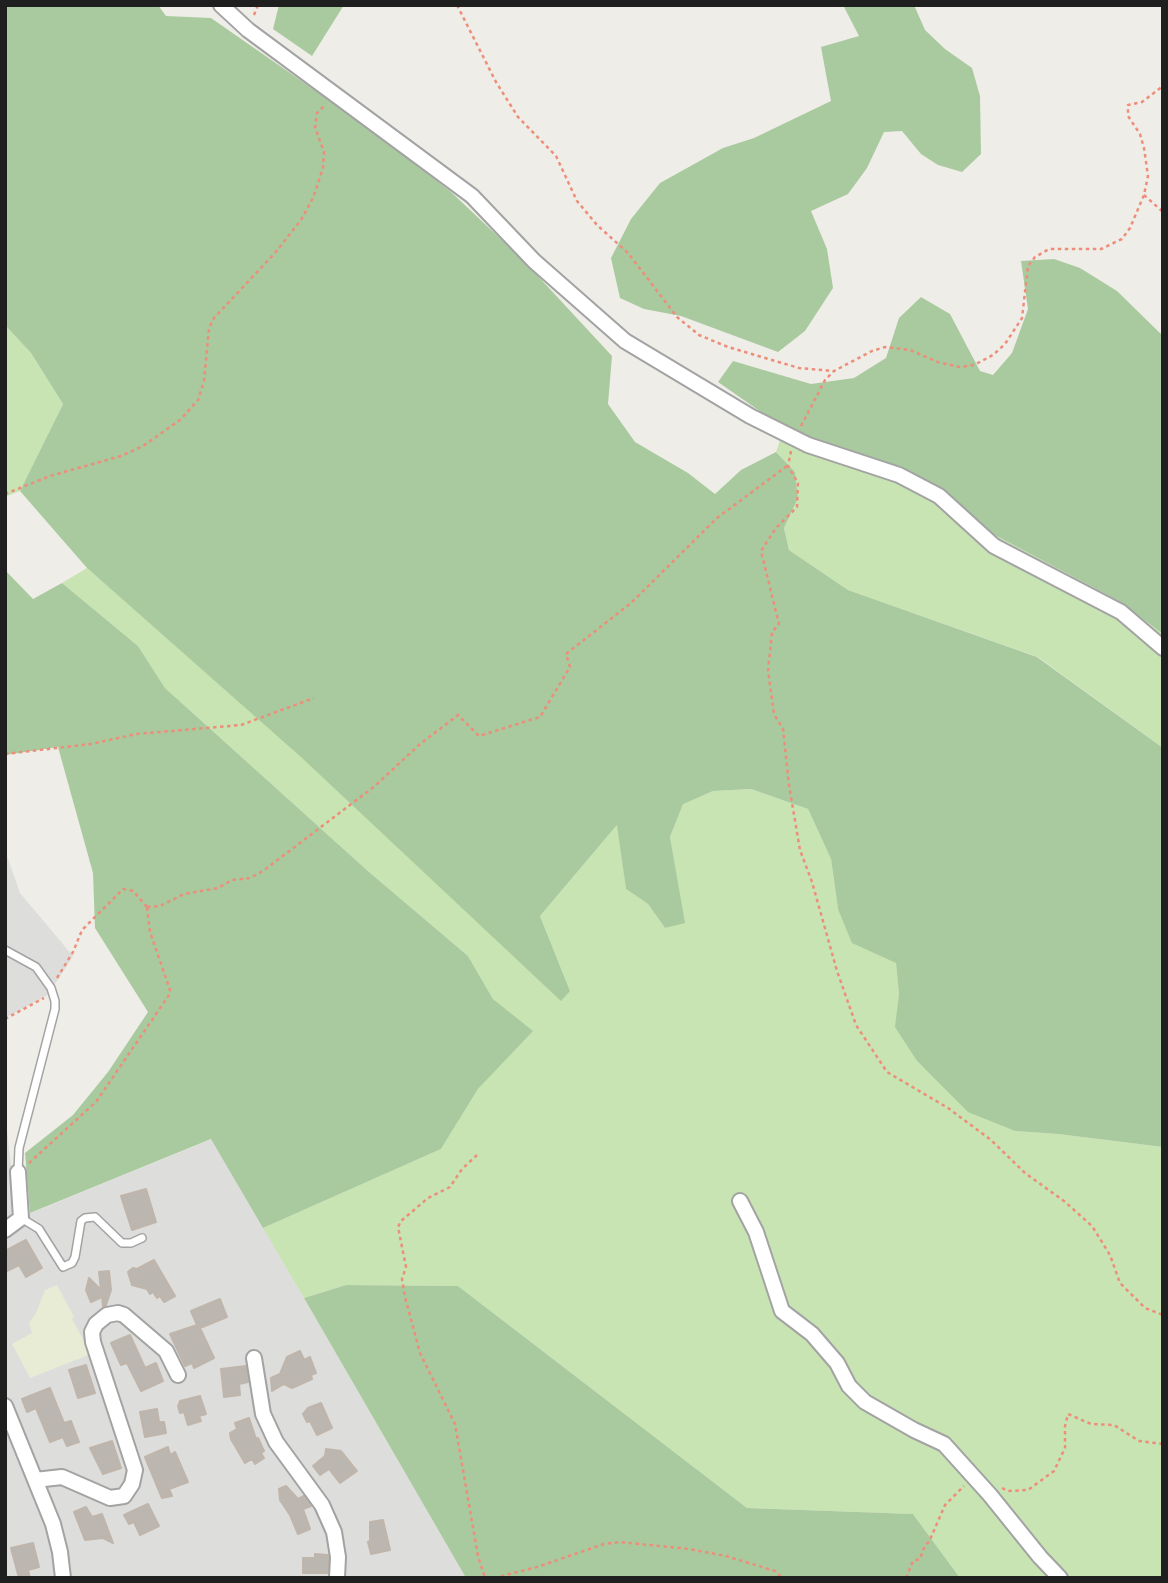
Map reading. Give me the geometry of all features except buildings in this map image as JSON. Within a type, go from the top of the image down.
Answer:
[{"type":"street","points":[[221,5],[248,30],[472,196],[534,261],[625,341],[750,416],[808,445],[899,475],[939,496],[994,546],[1121,612],[1163,649]]},
{"type":"street","points":[[5,1230],[21,1218],[18,1172]]},
{"type":"street","points":[[740,1201],[756,1232],[782,1311],[812,1334],[837,1363],[849,1386],[865,1402],[944,1444],[1060,1578]]},
{"type":"street","points":[[35,1480],[62,1477],[110,1498],[124,1496],[132,1484],[135,1470],[93,1342],[92,1332],[96,1324],[107,1315],[124,1315],[166,1351],[178,1375]]},
{"type":"street","points":[[254,1358],[263,1414],[276,1442],[311,1486],[334,1532],[338,1557],[337,1578]]},
{"type":"street","points":[[5,1406],[53,1524],[61,1552],[63,1578]]},
{"type":"street","points":[[5,1437],[22,1450]]},
{"type":"lane","points":[[5,950],[36,967],[51,988],[55,1009],[19,1148],[18,1172]]},
{"type":"lane","points":[[21,1218],[39,1229],[63,1267],[72,1264],[81,1221],[85,1218],[95,1217],[122,1242],[142,1238]]},
{"type":"path","points":[[457,5],[496,82],[518,117],[556,156],[577,201],[597,225],[628,253],[677,317],[699,335],[728,347],[799,368],[834,371]]},
{"type":"path","points":[[147,907],[160,906],[191,892],[218,888],[232,880],[250,878],[264,871],[375,786],[420,744],[458,715],[479,736],[540,717],[570,667],[566,654],[631,603],[717,518],[788,466],[794,438],[825,380],[834,371],[885,347],[910,350],[938,362],[959,367],[974,365],[993,355],[1005,344],[1022,318],[1028,266],[1035,257],[1049,249],[1101,249],[1122,239],[1130,228],[1144,195],[1148,176],[1144,148],[1140,134],[1128,116],[1128,105],[1142,102],[1163,86]]},
{"type":"path","points":[[5,494],[50,476],[121,456],[143,446],[180,420],[198,400],[204,381],[209,328],[214,318],[274,254],[301,220],[313,198],[324,160],[324,152],[315,127],[317,113],[335,93]]},
{"type":"path","points":[[1144,195],[1163,212]]},
{"type":"path","points":[[788,466],[798,483],[797,507],[776,528],[761,551],[779,624],[772,632],[768,671],[774,713],[783,729],[800,850],[812,882],[836,971],[856,1025],[887,1072],[948,1108],[991,1140],[1025,1173],[1064,1201],[1092,1226],[1110,1255],[1120,1283],[1145,1308],[1163,1315]]},
{"type":"path","points":[[5,754],[91,744],[136,734],[241,725],[314,698]]},
{"type":"path","points":[[5,1019],[44,998],[73,952],[82,930],[123,889],[133,891],[147,907],[150,932],[170,990],[169,995],[96,1102],[18,1172]]},
{"type":"path","points":[[477,1155],[462,1169],[450,1187],[428,1198],[401,1221],[398,1227],[406,1267],[402,1279],[405,1297],[420,1353],[454,1424],[478,1556],[485,1578]]},
{"type":"path","points":[[1000,1488],[1008,1491],[1028,1490],[1054,1471],[1065,1448],[1068,1414],[1091,1424],[1114,1425],[1139,1441],[1163,1444]]},
{"type":"path","points":[[899,1578],[906,1578],[913,1561],[920,1559],[946,1505],[959,1489],[975,1478]]},
{"type":"path","points":[[494,1578],[537,1567],[604,1544],[620,1542],[726,1556],[763,1566],[775,1571],[782,1578]]},
{"type":"shaded area","points":[[5,850],[20,893],[73,956],[48,995],[5,1018]]},
{"type":"shaded area","points":[[5,1114],[17,1215],[31,1213],[212,1139],[466,1578],[5,1578]]},
{"type":"green space","points":[[5,5],[158,5],[166,16],[211,18],[362,123],[451,192],[523,260],[612,356],[608,404],[635,442],[688,473],[715,494],[741,470],[776,452],[795,472],[798,498],[784,528],[789,550],[848,590],[1037,657],[1163,748],[1163,1147],[1015,1131],[968,1112],[917,1061],[895,1027],[899,994],[896,963],[852,943],[838,909],[831,859],[808,809],[751,789],[713,791],[683,804],[670,837],[685,923],[665,928],[648,904],[626,889],[617,825],[540,916],[570,991],[561,1001],[301,757],[87,568],[20,491],[63,404],[31,353],[5,325]]},
{"type":"green space","points":[[279,5],[344,5],[312,56],[273,29]]},
{"type":"green space","points":[[843,5],[914,5],[925,30],[945,49],[972,68],[980,96],[981,154],[962,172],[938,165],[921,154],[902,131],[884,132],[867,168],[848,194],[811,211],[827,249],[833,288],[805,331],[778,352],[681,316],[644,309],[620,298],[611,258],[631,219],[660,183],[723,148],[754,138],[831,101],[821,47],[859,36]]},
{"type":"green space","points":[[1054,259],[1080,268],[1117,291],[1163,336],[1163,634],[1117,600],[860,460],[801,450],[784,428],[718,382],[733,361],[811,384],[854,378],[886,358],[899,318],[921,297],[950,314],[980,371],[993,375],[1012,353],[1028,309],[1021,261]]},
{"type":"green space","points":[[5,325],[31,353],[63,404],[20,491],[5,497]]},
{"type":"green space","points":[[784,428],[860,460],[1117,600],[1163,634],[1163,748],[1038,657],[848,590],[789,550],[784,528],[798,498],[795,472],[776,452]]},
{"type":"green space","points":[[87,568],[570,991],[540,916],[618,824],[626,889],[648,904],[665,928],[684,922],[670,837],[683,803],[713,791],[751,789],[808,809],[831,859],[838,909],[896,962],[899,994],[896,1027],[917,1061],[968,1111],[1015,1131],[1163,1147],[1163,1578],[960,1578],[913,1514],[747,1508],[458,1286],[346,1285],[304,1298],[263,1228],[441,1149],[478,1089],[532,1031],[493,999],[468,956],[369,872],[165,688],[138,646],[62,583]]},
{"type":"green space","points":[[5,570],[33,599],[62,583],[138,646],[165,688],[369,872],[468,956],[493,999],[533,1031],[478,1089],[441,1149],[263,1228],[211,1139],[30,1213],[25,1153],[73,1115],[108,1072],[148,1012],[95,928],[93,873],[58,747],[5,755]]},
{"type":"green space","points":[[57,1285],[91,1354],[30,1378],[12,1344],[32,1333],[29,1323],[45,1290]]},
{"type":"green space","points":[[346,1285],[458,1286],[747,1508],[913,1514],[960,1578],[466,1578],[304,1298]]}]
